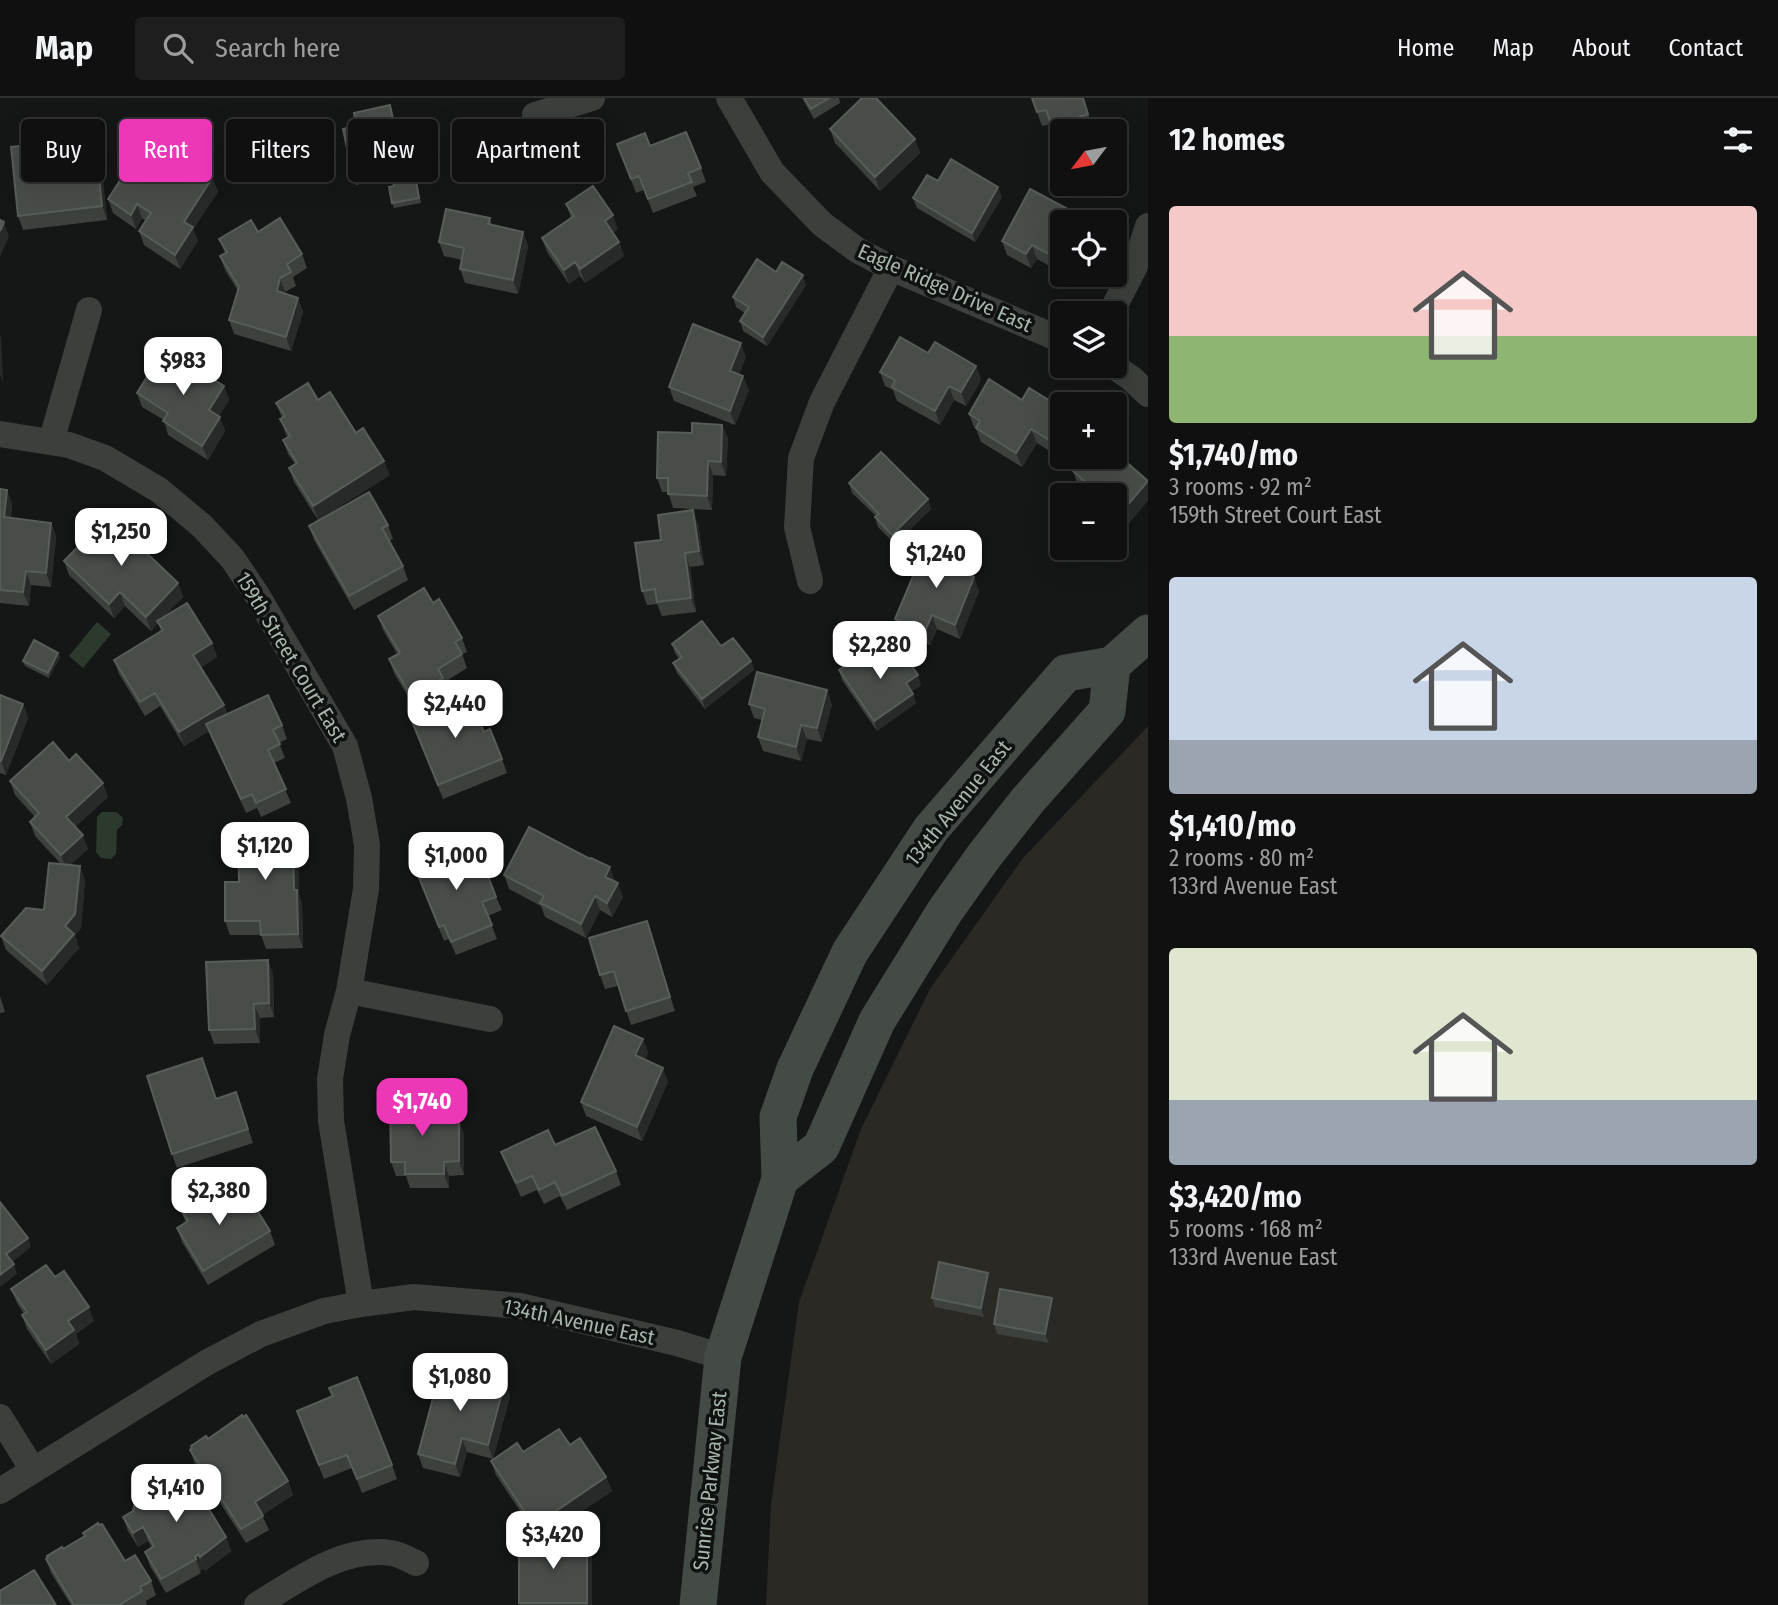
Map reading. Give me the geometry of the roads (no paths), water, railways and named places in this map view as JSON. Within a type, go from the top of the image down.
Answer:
[{"type":"street","points":[[535,115],[592,98]]},
{"type":"street","name":"Eagle Ridge Drive East","points":[[729,98],[772,172],[821,224],[857,250],[891,268],[1050,335]]},
{"type":"street","points":[[1117,301],[1135,266],[1148,226]]},
{"type":"street","points":[[810,581],[797,527],[802,458],[822,402],[891,268]]},
{"type":"street","points":[[51,442],[89,310]]},
{"type":"street","points":[[1127,375],[1148,394]]},
{"type":"street","name":"159th Street Court East","points":[[0,434],[51,442],[105,457],[159,490],[202,526],[232,558],[257,595],[345,747],[359,798],[367,845],[366,889],[349,991],[337,1035],[330,1079],[331,1121],[361,1304]]},
{"type":"street","points":[[780,1179],[821,1147],[877,1021],[945,911],[1028,800],[1107,711],[1112,666],[1148,633]]},
{"type":"street","name":"134th Avenue East","points":[[0,1491],[206,1363],[261,1334],[324,1311],[361,1304],[414,1297],[520,1306],[677,1343],[723,1357],[780,1179],[778,1117],[795,1069],[850,952],[931,829],[1066,673],[1112,666]]},
{"type":"street","points":[[349,991],[490,1019]]},
{"type":"street","name":"Sunrise Parkway East","points":[[698,1605],[723,1357]]},
{"type":"street","points":[[0,1417],[33,1470]]},
{"type":"street","points":[[257,1605],[318,1568],[371,1552],[394,1553],[416,1563]]}]
